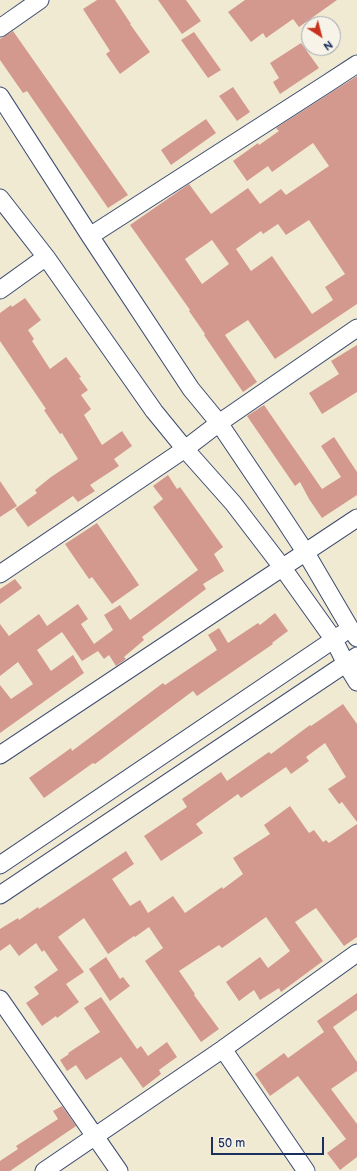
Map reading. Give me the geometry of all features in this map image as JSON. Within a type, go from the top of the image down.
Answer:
[{"type":"street","points":[[0,28],[40,0]]},
{"type":"street","points":[[90,236],[322,88],[357,64]]},
{"type":"street","points":[[0,96],[191,389],[219,423],[306,553],[355,630],[334,640],[0,865]]},
{"type":"street","points":[[0,198],[46,257],[154,411],[185,449],[233,503],[282,567],[334,640],[351,660],[357,682]]},
{"type":"street","points":[[0,290],[46,257]]},
{"type":"street","points":[[0,574],[185,449],[219,423],[357,328]]},
{"type":"street","points":[[0,755],[357,518]]},
{"type":"street","points":[[0,896],[351,660]]},
{"type":"street","points":[[44,1171],[222,1049],[357,953]]},
{"type":"street","points":[[0,998],[119,1171]]},
{"type":"street","points":[[222,1049],[306,1171]]},
{"type":"building","points":[[97,0],[115,0],[150,52],[120,74],[106,54],[110,51],[83,9]]},
{"type":"building","points":[[158,0],[186,0],[201,21],[182,34]]},
{"type":"building","points":[[245,0],[337,0],[314,16],[301,16],[301,26],[299,27],[293,19],[266,38],[263,33],[251,42],[228,12]]},
{"type":"building","points":[[13,31],[128,195],[108,208],[27,91],[23,93],[0,60],[0,39]]},
{"type":"building","points":[[194,32],[221,70],[208,78],[181,40]]},
{"type":"building","points":[[301,43],[301,56],[310,56],[319,68],[280,94],[273,82],[279,78],[270,63]]},
{"type":"building","points":[[357,76],[357,304],[275,359],[248,320],[225,335],[257,382],[243,392],[204,335],[205,334],[189,311],[190,310],[130,225],[189,184],[211,214],[248,188],[260,204],[281,189],[286,195],[329,166],[313,143],[272,172],[268,166],[247,181],[233,161],[258,143],[259,145],[279,131],[276,128]],"holes":[[[309,220],[345,274],[325,287],[333,300],[312,314],[272,256],[251,271],[236,249],[261,231],[263,234],[278,224],[286,235]],[[212,240],[229,264],[202,284],[185,259]]]},
{"type":"building","points":[[233,87],[250,112],[237,121],[219,96]]},
{"type":"building","points":[[206,119],[216,133],[171,165],[161,150]]},
{"type":"building","points":[[25,298],[41,320],[28,330],[34,339],[32,341],[50,369],[66,357],[81,377],[79,378],[88,390],[81,395],[91,409],[84,415],[102,445],[122,431],[132,446],[114,459],[119,466],[90,485],[95,491],[78,502],[73,496],[28,527],[15,509],[37,493],[35,490],[51,477],[78,459],[62,433],[60,434],[44,410],[46,409],[0,341],[0,313],[11,305],[12,307]]},
{"type":"building","points":[[357,345],[357,392],[322,414],[309,393],[339,374],[331,361]]},
{"type":"building","points":[[264,405],[322,489],[341,477],[321,446],[334,437],[357,472],[357,495],[322,518],[300,482],[295,486],[247,416]]},
{"type":"building","points":[[168,475],[177,489],[180,487],[223,547],[214,554],[224,571],[203,584],[206,589],[142,637],[144,640],[124,657],[126,659],[116,666],[109,655],[104,659],[98,651],[82,661],[62,632],[37,650],[51,671],[73,655],[84,673],[0,733],[0,685],[11,699],[33,684],[18,662],[0,676],[0,624],[9,636],[39,614],[47,626],[78,604],[88,619],[81,624],[94,644],[113,630],[104,615],[120,605],[130,620],[198,570],[153,507],[163,499],[153,486]]},
{"type":"building","points":[[0,481],[17,506],[0,517]]},
{"type":"building","points":[[97,523],[139,585],[112,604],[92,577],[89,579],[65,544]]},
{"type":"building","points":[[15,579],[22,588],[0,604],[0,589]]},
{"type":"building","points":[[275,613],[288,631],[272,643],[273,644],[197,696],[193,691],[95,764],[93,763],[44,798],[29,778],[71,748],[72,751],[163,683],[165,685],[217,650],[208,635],[219,628],[228,643],[258,623],[260,625]]},
{"type":"building","points":[[343,704],[357,724],[357,822],[342,802],[339,804],[328,789],[346,777],[325,743],[306,757],[309,761],[291,774],[286,767],[241,798],[238,794],[196,824],[203,833],[161,861],[144,836],[187,807],[182,799],[221,772],[227,781],[269,752],[271,754],[310,725],[311,726]]},
{"type":"building","points":[[290,806],[309,833],[314,830],[323,842],[326,840],[329,843],[357,824],[357,937],[344,946],[316,908],[295,922],[323,961],[281,992],[279,988],[260,1000],[254,990],[239,1001],[226,982],[260,957],[268,968],[290,951],[266,917],[222,948],[219,945],[179,971],[195,994],[194,995],[219,1029],[201,1042],[145,961],[163,948],[149,927],[108,954],[84,918],[58,937],[84,972],[66,984],[79,1002],[57,1018],[56,1016],[42,1026],[26,1003],[39,994],[34,987],[58,970],[44,950],[42,952],[36,943],[19,956],[10,944],[0,951],[0,929],[18,918],[19,920],[38,907],[39,909],[126,851],[134,864],[112,879],[130,906],[140,900],[148,913],[173,896],[185,913],[222,887],[223,889],[243,874],[233,858],[270,834],[264,825]]},
{"type":"building","points":[[106,957],[120,979],[123,977],[130,986],[110,1001],[89,969]]},
{"type":"building","points":[[357,993],[357,1010],[333,1027],[357,1062],[357,1071],[331,1089],[357,1124],[357,1157],[340,1170],[327,1153],[346,1139],[298,1076],[270,1096],[255,1074],[284,1053],[288,1058],[324,1032],[317,1021]]},
{"type":"building","points":[[101,997],[137,1049],[141,1046],[148,1056],[167,1042],[177,1057],[159,1070],[161,1074],[143,1088],[121,1057],[86,1080],[76,1065],[67,1071],[60,1060],[100,1032],[84,1008]]},
{"type":"building","points":[[62,1106],[76,1126],[10,1171],[0,1171],[0,1161],[18,1149],[16,1146],[58,1119],[53,1111]]}]
